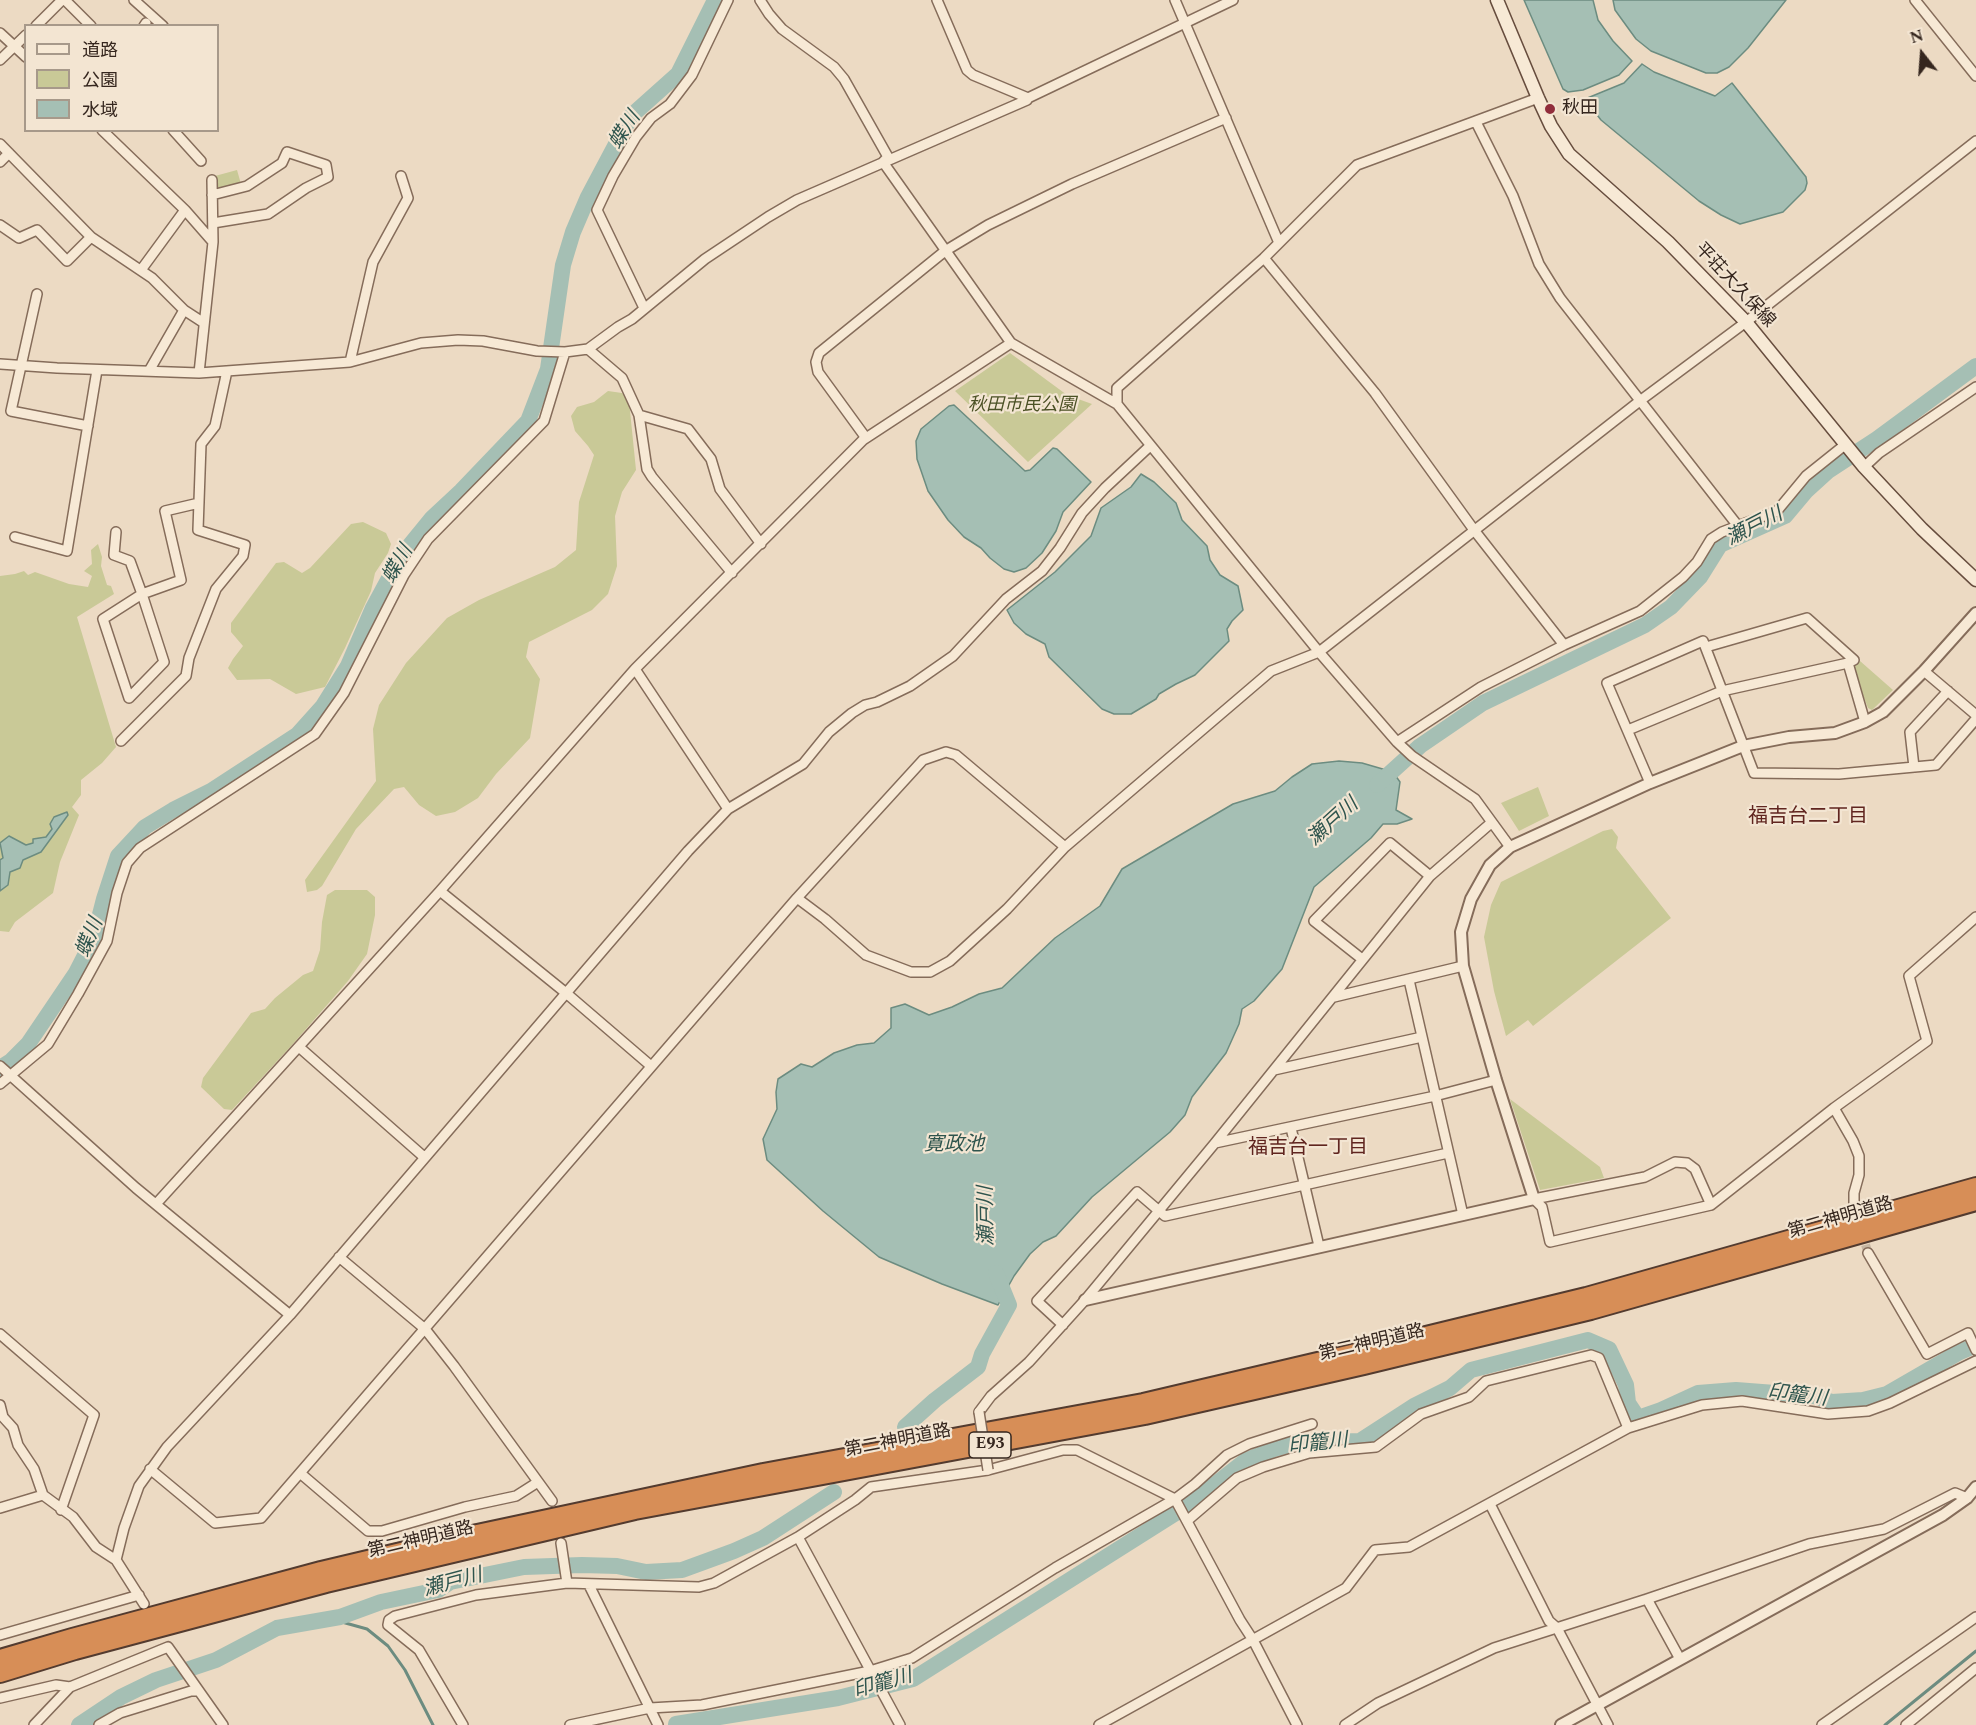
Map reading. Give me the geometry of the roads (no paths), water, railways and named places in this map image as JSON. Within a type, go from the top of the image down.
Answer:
[{"type":"highway","name":"第二神明道路","points":[[0,1658],[321,1570],[477,1533],[763,1472],[1143,1402],[1360,1351],[1586,1296],[1976,1186]]},
{"type":"highway","name":"第二神明道路","points":[[0,1674],[87,1648],[326,1584],[635,1511],[1145,1416],[1387,1361],[1591,1311],[1976,1202]]},
{"type":"main road","name":"平荘大久保線","points":[[1497,0],[1538,99],[1551,126],[1569,154],[1668,242],[1746,322],[1861,464],[1922,529],[1976,580]]},
{"type":"street","points":[[38,24],[63,0],[89,24]]},
{"type":"street","points":[[134,0],[161,24]]},
{"type":"street","points":[[644,308],[597,210],[613,176],[636,137],[651,118],[670,104],[692,75],[728,0]]},
{"type":"street","points":[[760,0],[768,14],[782,29],[834,67],[844,79],[888,157],[883,162]]},
{"type":"street","points":[[937,0],[967,70],[973,75],[1028,98]]},
{"type":"street","points":[[1175,0],[1279,243]]},
{"type":"street","points":[[0,364],[199,373],[350,362],[421,343],[458,340],[483,341],[537,351],[565,352],[588,349],[632,319],[705,260],[797,200],[1027,100],[1233,0]]},
{"type":"street","points":[[1915,0],[1976,76]]},
{"type":"street","points":[[0,33],[24,55]]},
{"type":"street","points":[[0,60],[24,37]]},
{"type":"street","points":[[1117,404],[1117,388],[1264,258],[1357,165],[1538,99]]},
{"type":"street","points":[[866,438],[818,372],[816,362],[819,353],[945,251],[988,225],[1072,183],[1226,118]]},
{"type":"street","points":[[1476,122],[1513,196],[1539,264],[1560,298],[1738,526]]},
{"type":"street","points":[[104,132],[184,210],[213,242]]},
{"type":"street","points":[[175,132],[201,161]]},
{"type":"street","points":[[796,898],[825,919],[866,955],[911,972],[930,972],[950,961],[1007,909],[1065,847],[1271,671],[1318,652],[1641,400],[1746,322],[1976,141]]},
{"type":"street","points":[[0,144],[91,237],[141,270],[184,310],[204,323]]},
{"type":"street","points":[[213,195],[247,186],[282,164],[287,152],[326,165],[328,177],[306,188],[268,214],[213,223]]},
{"type":"street","points":[[0,162],[9,153]]},
{"type":"street","points":[[883,162],[1011,344],[1117,404],[1318,652],[1397,742],[1412,756],[1475,799],[1510,847]]},
{"type":"street","points":[[350,362],[373,262],[408,198],[401,176]]},
{"type":"street","points":[[199,373],[213,242],[212,180]]},
{"type":"street","points":[[141,270],[184,210]]},
{"type":"street","points":[[0,225],[19,238],[37,230],[67,261],[91,237]]},
{"type":"street","points":[[1264,258],[1375,393],[1474,530],[1564,645]]},
{"type":"street","points":[[38,294],[11,411],[88,426]]},
{"type":"street","points":[[149,371],[184,310]]},
{"type":"street","points":[[156,1204],[440,891],[635,669],[866,438],[1011,344]]},
{"type":"street","points":[[588,349],[622,378],[639,415],[648,469],[652,477],[732,573]]},
{"type":"street","points":[[0,1084],[48,1044],[78,994],[107,941],[117,893],[127,863],[140,848],[315,734],[344,693],[404,575],[428,539],[544,421],[565,352]]},
{"type":"street","points":[[15,537],[67,551],[98,370]]},
{"type":"street","points":[[121,741],[186,676],[189,658],[216,589],[243,556],[245,545],[198,530],[201,444],[214,426],[227,371]]},
{"type":"street","points":[[1861,464],[1976,387]]},
{"type":"street","points":[[639,415],[688,429],[711,459],[720,489],[761,544]]},
{"type":"street","points":[[116,1560],[124,1528],[139,1486],[167,1447],[290,1315],[423,1157],[688,851],[728,808],[803,764],[829,732],[852,713],[910,686],[953,656],[1006,599],[1042,571],[1082,513],[1150,446]]},
{"type":"street","points":[[1397,742],[1481,687],[1564,645],[1640,611],[1683,577],[1697,562],[1711,539],[1722,532],[1777,511],[1806,476],[1847,446]]},
{"type":"street","points":[[116,532],[114,555],[130,561],[142,594],[164,662],[129,698],[104,619],[142,594],[181,580],[165,512],[199,503]]},
{"type":"street","points":[[1976,613],[1924,671],[1883,712],[1865,722],[1835,733],[1790,737],[1743,746],[1650,783],[1510,847],[1490,864],[1471,899],[1461,932],[1463,966],[1534,1199],[1542,1207],[1550,1242],[1711,1205],[1833,1108],[1928,1041],[1910,976],[1976,917]]},
{"type":"street","points":[[1628,730],[1722,691],[1854,660],[1807,618],[1706,647]]},
{"type":"street","points":[[1650,783],[1607,683],[1703,641],[1754,773],[1839,774],[1936,765],[1976,717],[1924,671]]},
{"type":"street","points":[[1848,663],[1865,722]]},
{"type":"street","points":[[635,669],[728,808]]},
{"type":"street","points":[[1914,767],[1910,732],[1948,691]]},
{"type":"street","points":[[150,1469],[215,1523],[261,1518],[796,898],[923,760],[946,752],[957,755],[1065,847]]},
{"type":"street","points":[[988,1470],[979,1412],[991,1396],[1029,1362],[1085,1300],[1334,997],[1430,876],[1491,823]]},
{"type":"street","points":[[1362,959],[1314,921],[1390,843],[1430,876]]},
{"type":"street","points":[[440,891],[566,993],[651,1066]]},
{"type":"street","points":[[1334,997],[1463,966]]},
{"type":"street","points":[[1409,980],[1462,1215]]},
{"type":"street","points":[[1274,1070],[1422,1038]]},
{"type":"street","points":[[299,1047],[423,1157]]},
{"type":"street","points":[[0,1066],[156,1204],[290,1315]]},
{"type":"street","points":[[1215,1143],[1435,1096],[1496,1080]]},
{"type":"street","points":[[1833,1108],[1860,1156],[1854,1206]]},
{"type":"street","points":[[1291,1128],[1319,1246]]},
{"type":"street","points":[[1063,1325],[1037,1301],[1137,1192],[1165,1216],[1448,1153]]},
{"type":"street","points":[[1085,1300],[1319,1246],[1645,1177],[1675,1162],[1687,1163],[1695,1169],[1711,1205]]},
{"type":"street","points":[[1868,1253],[1927,1354],[1968,1333],[1976,1350]]},
{"type":"street","points":[[339,1257],[425,1329],[552,1501]]},
{"type":"street","points":[[0,1334],[94,1415],[62,1510]]},
{"type":"street","points":[[1188,1520],[1237,1478],[1263,1467],[1309,1453],[1376,1447],[1420,1414],[1469,1397],[1486,1381],[1591,1355],[1599,1358],[1628,1428]]},
{"type":"street","points":[[1099,1725],[1346,1588],[1375,1550],[1409,1547],[1628,1428],[1702,1405],[1742,1401],[1828,1414],[1868,1411],[1890,1404],[1976,1361]]},
{"type":"street","points":[[0,1406],[3,1417],[13,1428],[18,1445],[33,1469],[43,1495],[73,1517],[96,1547],[116,1560],[142,1600],[0,1635]]},
{"type":"street","points":[[570,1725],[650,1708],[702,1705],[870,1671],[912,1658],[1055,1568],[1175,1499],[1227,1455],[1249,1444],[1312,1424]]},
{"type":"street","points":[[463,1725],[419,1650],[388,1625],[389,1620],[395,1616],[476,1595],[567,1583],[699,1587],[714,1583],[798,1537],[871,1487],[988,1470],[1063,1450],[1077,1450],[1175,1499],[1297,1725]]},
{"type":"street","points":[[300,1473],[368,1531],[382,1531],[465,1507],[516,1497],[538,1482]]},
{"type":"street","points":[[1561,1725],[1942,1515],[1967,1498],[1976,1487]]},
{"type":"street","points":[[1345,1725],[1378,1703],[1494,1648],[1809,1544],[1884,1529],[1954,1493],[1967,1498]]},
{"type":"street","points":[[0,1508],[43,1495]]},
{"type":"street","points":[[1490,1504],[1549,1621],[1557,1628],[1608,1725]]},
{"type":"street","points":[[798,1537],[900,1725]]},
{"type":"street","points":[[561,1543],[567,1583]]},
{"type":"street","points":[[589,1585],[658,1725]]},
{"type":"street","points":[[1647,1599],[1680,1659]]},
{"type":"street","points":[[1822,1725],[1976,1617]]},
{"type":"street","points":[[34,1725],[70,1687],[168,1647],[223,1725]]},
{"type":"street","points":[[1910,1724],[1976,1668]]},
{"type":"street","points":[[0,1698],[56,1685],[70,1687]]},
{"type":"street","points":[[99,1725],[120,1713],[196,1688]]},
{"type":"water","points":[[1524,0],[1593,0],[1598,20],[1613,41],[1632,61],[1619,75],[1583,90],[1568,92],[1563,89]]},
{"type":"water","points":[[1613,0],[1786,0],[1748,48],[1729,67],[1717,73],[1706,73],[1651,51],[1636,39],[1615,10]]},
{"type":"water","points":[[1642,64],[1654,72],[1715,96],[1732,83],[1806,177],[1805,190],[1783,212],[1740,224],[1699,201],[1601,120],[1585,99],[1624,83]]},
{"type":"water","points":[[954,405],[1025,471],[1030,470],[1053,448],[1057,449],[1091,482],[1063,512],[1056,531],[1042,553],[1026,568],[1014,572],[1004,569],[990,558],[981,548],[964,537],[948,520],[928,491],[917,459],[916,441],[921,429],[949,406]]},
{"type":"water","points":[[1141,474],[1154,482],[1176,503],[1182,520],[1207,546],[1210,560],[1220,575],[1238,586],[1243,610],[1227,629],[1229,641],[1195,675],[1159,694],[1156,699],[1131,714],[1114,714],[1102,709],[1049,657],[1045,644],[1026,634],[1014,623],[1007,610],[1055,572],[1091,536],[1101,508],[1131,487]]},
{"type":"water","name":"寛政池","points":[[1339,761],[1362,763],[1393,772],[1400,782],[1396,810],[1412,819],[1397,824],[1383,824],[1371,838],[1314,887],[1282,969],[1254,1001],[1242,1009],[1239,1024],[1226,1053],[1192,1097],[1185,1115],[1170,1132],[1092,1197],[1056,1236],[1043,1242],[1030,1254],[1014,1276],[998,1305],[879,1257],[823,1211],[767,1160],[763,1139],[777,1109],[778,1079],[801,1064],[812,1067],[834,1053],[857,1045],[874,1043],[891,1028],[891,1008],[905,1004],[929,1015],[979,994],[1002,988],[1055,938],[1100,906],[1122,869],[1233,804],[1275,791],[1312,764]]},
{"type":"water","points":[[67,812],[68,815],[41,852],[23,860],[20,868],[10,872],[8,885],[0,891],[0,860],[3,858],[0,843],[9,836],[26,845],[33,843],[33,839],[46,837],[52,829],[50,824],[54,817]]},
{"type":"waterway","name":"蝶川","points":[[0,1068],[11,1061],[28,1044],[76,973],[94,938],[118,856],[145,827],[211,791],[297,735],[323,706],[348,666],[373,608],[401,556],[432,518],[528,421],[548,369],[563,265],[573,232],[588,197],[631,116],[678,74],[715,0]]},
{"type":"waterway","name":"瀬戸川","points":[[1377,785],[1420,746],[1483,703],[1645,625],[1671,607],[1700,577],[1720,545],[1785,516],[1806,491],[1828,471],[1877,439],[1976,366]]},
{"type":"waterway","name":"瀬戸川","points":[[905,1427],[935,1400],[978,1367],[982,1354],[1009,1305],[996,1273]]},
{"type":"waterway","name":"印籠川","points":[[676,1724],[838,1698],[913,1679],[1190,1504],[1245,1461],[1295,1443],[1360,1441],[1414,1406],[1450,1388],[1471,1370],[1588,1340],[1609,1349],[1626,1385],[1628,1403],[1638,1418],[1698,1393],[1736,1390],[1814,1396],[1832,1402],[1863,1400],[1887,1394],[1976,1345]]},
{"type":"waterway","name":"瀬戸川","points":[[79,1725],[121,1697],[156,1680],[216,1660],[277,1628],[340,1617],[381,1602],[438,1590],[450,1582],[524,1567],[582,1565],[617,1566],[646,1572],[682,1570],[763,1538],[834,1492]]},
{"type":"waterway","points":[[331,1619],[367,1629],[388,1646],[405,1670],[433,1725]]},
{"type":"waterway","points":[[1885,1725],[1976,1651]]},
{"type":"tunnel","points":[[1854,1206],[1868,1253]]},
{"type":"place","name":"秋田","points":[[1550,109]]},
{"type":"district","name":"福吉台二丁目","points":[[1808,818]]},
{"type":"district","name":"福吉台一丁目","points":[[1308,1149]]},
{"type":"park label","name":"秋田市民公園","points":[[1022,406]]}]
